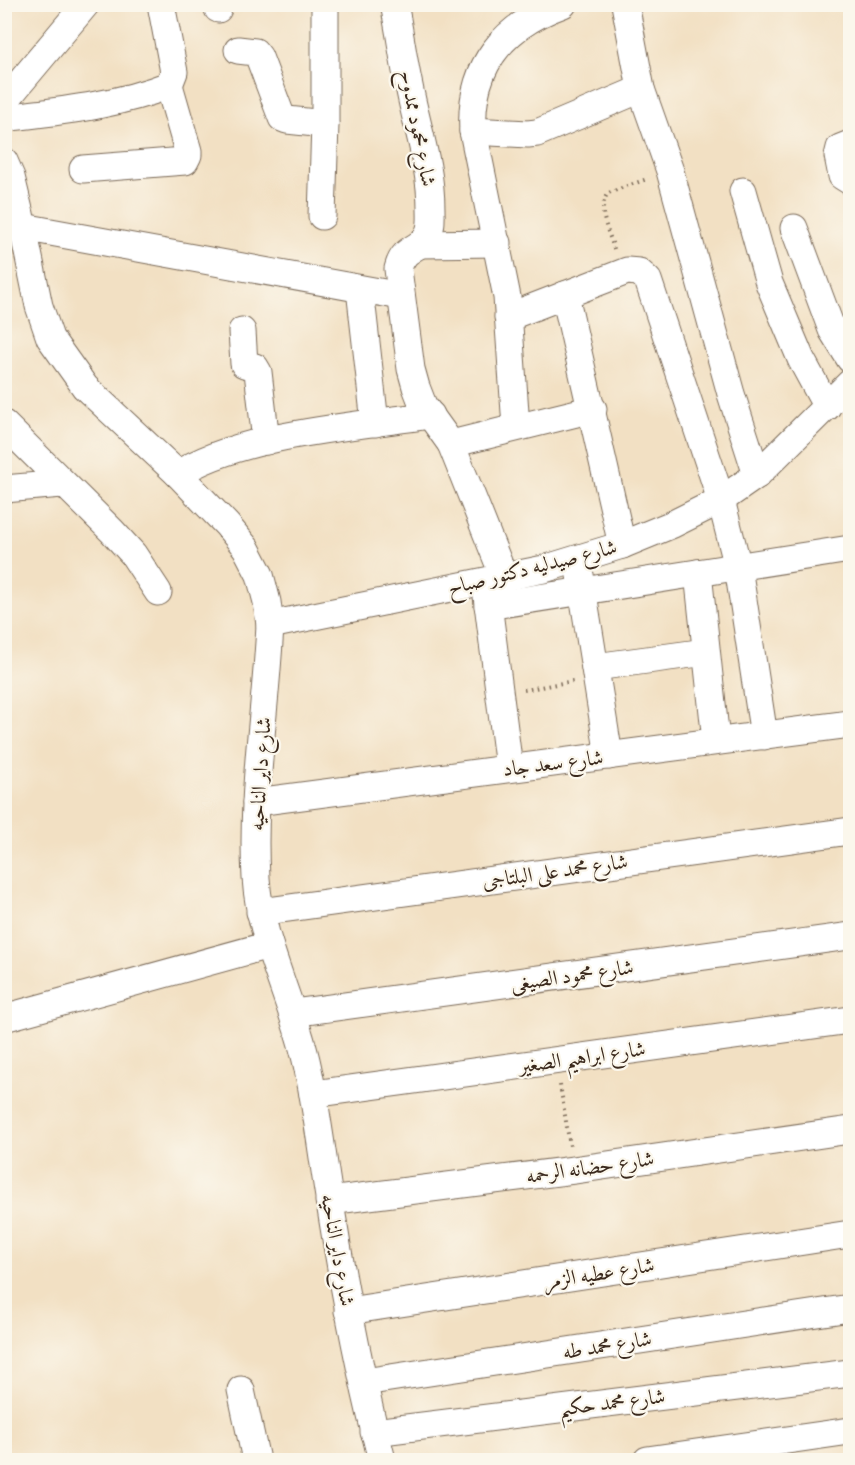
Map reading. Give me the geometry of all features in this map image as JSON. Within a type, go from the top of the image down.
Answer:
[{"type":"street","points":[[4,102],[86,4]]},
{"type":"street","points":[[83,169],[185,161],[188,155],[169,85],[174,72],[161,4]]},
{"type":"street","points":[[322,216],[326,124],[325,4]]},
{"type":"street","name":"شارع محمود ممدوح","points":[[394,4],[408,84],[425,151],[430,182],[430,231],[424,241],[406,252],[400,260],[398,269],[411,369],[423,405],[451,444],[492,588],[499,694],[509,768]]},
{"type":"street","points":[[516,427],[508,317],[497,243],[473,131],[472,113],[478,82],[492,54],[513,30],[538,13],[563,4]]},
{"type":"street","points":[[625,4],[641,89],[670,171],[731,394],[757,475]]},
{"type":"street","points":[[238,50],[255,52],[259,57],[282,118],[326,124]]},
{"type":"street","points":[[4,118],[109,104],[169,85]]},
{"type":"street","points":[[473,131],[528,135],[537,133],[641,89]]},
{"type":"street","points":[[850,144],[840,148],[838,156],[842,176],[850,181]]},
{"type":"street","name":"شارع داير الناحيه","points":[[4,161],[11,177],[39,306],[50,338],[85,387],[178,474],[227,525],[246,548],[260,575],[270,625],[256,802],[256,877],[260,912],[293,1013],[313,1094],[348,1311],[382,1461]]},
{"type":"street","points":[[743,190],[769,283],[780,312],[801,359],[827,407]]},
{"type":"street","points":[[23,227],[401,296]]},
{"type":"street","points":[[794,228],[828,320],[850,359]]},
{"type":"street","points":[[420,244],[497,243]]},
{"type":"street","points":[[508,317],[621,273],[639,272],[648,280],[720,500],[738,567],[764,736]]},
{"type":"street","points":[[360,289],[375,423]]},
{"type":"street","points":[[565,295],[593,409],[622,545]]},
{"type":"street","points":[[242,331],[244,364],[255,368],[258,372],[266,441]]},
{"type":"street","name":"شارع صيدليه دكتور صباح","points":[[270,625],[492,588],[622,545],[673,524],[720,500],[757,475],[850,383]]},
{"type":"street","points":[[451,444],[593,409]]},
{"type":"street","points":[[178,474],[207,459],[266,441],[431,415]]},
{"type":"street","points":[[4,424],[62,484],[112,531],[133,555],[158,592]]},
{"type":"street","points":[[4,489],[62,484]]},
{"type":"street","points":[[492,588],[583,591],[850,549]]},
{"type":"street","points":[[578,559],[609,756]]},
{"type":"street","points":[[698,573],[716,741]]},
{"type":"street","points":[[596,672],[706,652]]},
{"type":"street","name":"شارع سعد جاد","points":[[256,802],[850,724]]},
{"type":"street","name":"شارع محمد على البلتاجى","points":[[260,912],[850,831]]},
{"type":"street","name":"شارع محمود الصيغى","points":[[293,1013],[850,936]]},
{"type":"street","points":[[4,1018],[269,945]]},
{"type":"street","name":"شارع ابراهيم الصغير","points":[[313,1094],[850,1020]]},
{"type":"street","name":"شارع حضانه الرحمه","points":[[329,1201],[574,1170],[850,1130]]},
{"type":"street","name":"شارع عطيه الزمر","points":[[348,1311],[850,1234]]},
{"type":"street","name":"شارع محمد طه","points":[[364,1382],[850,1308]]},
{"type":"street","name":"شارع محمد حكيم","points":[[374,1431],[850,1373]]},
{"type":"street","points":[[241,1390],[256,1461]]},
{"type":"street","points":[[647,1461],[850,1431]]},
{"type":"path","points":[[621,273],[602,209],[605,197],[608,193],[670,171]]},
{"type":"path","points":[[499,694],[596,672]]},
{"type":"path","points":[[555,1061],[574,1170]]}]
